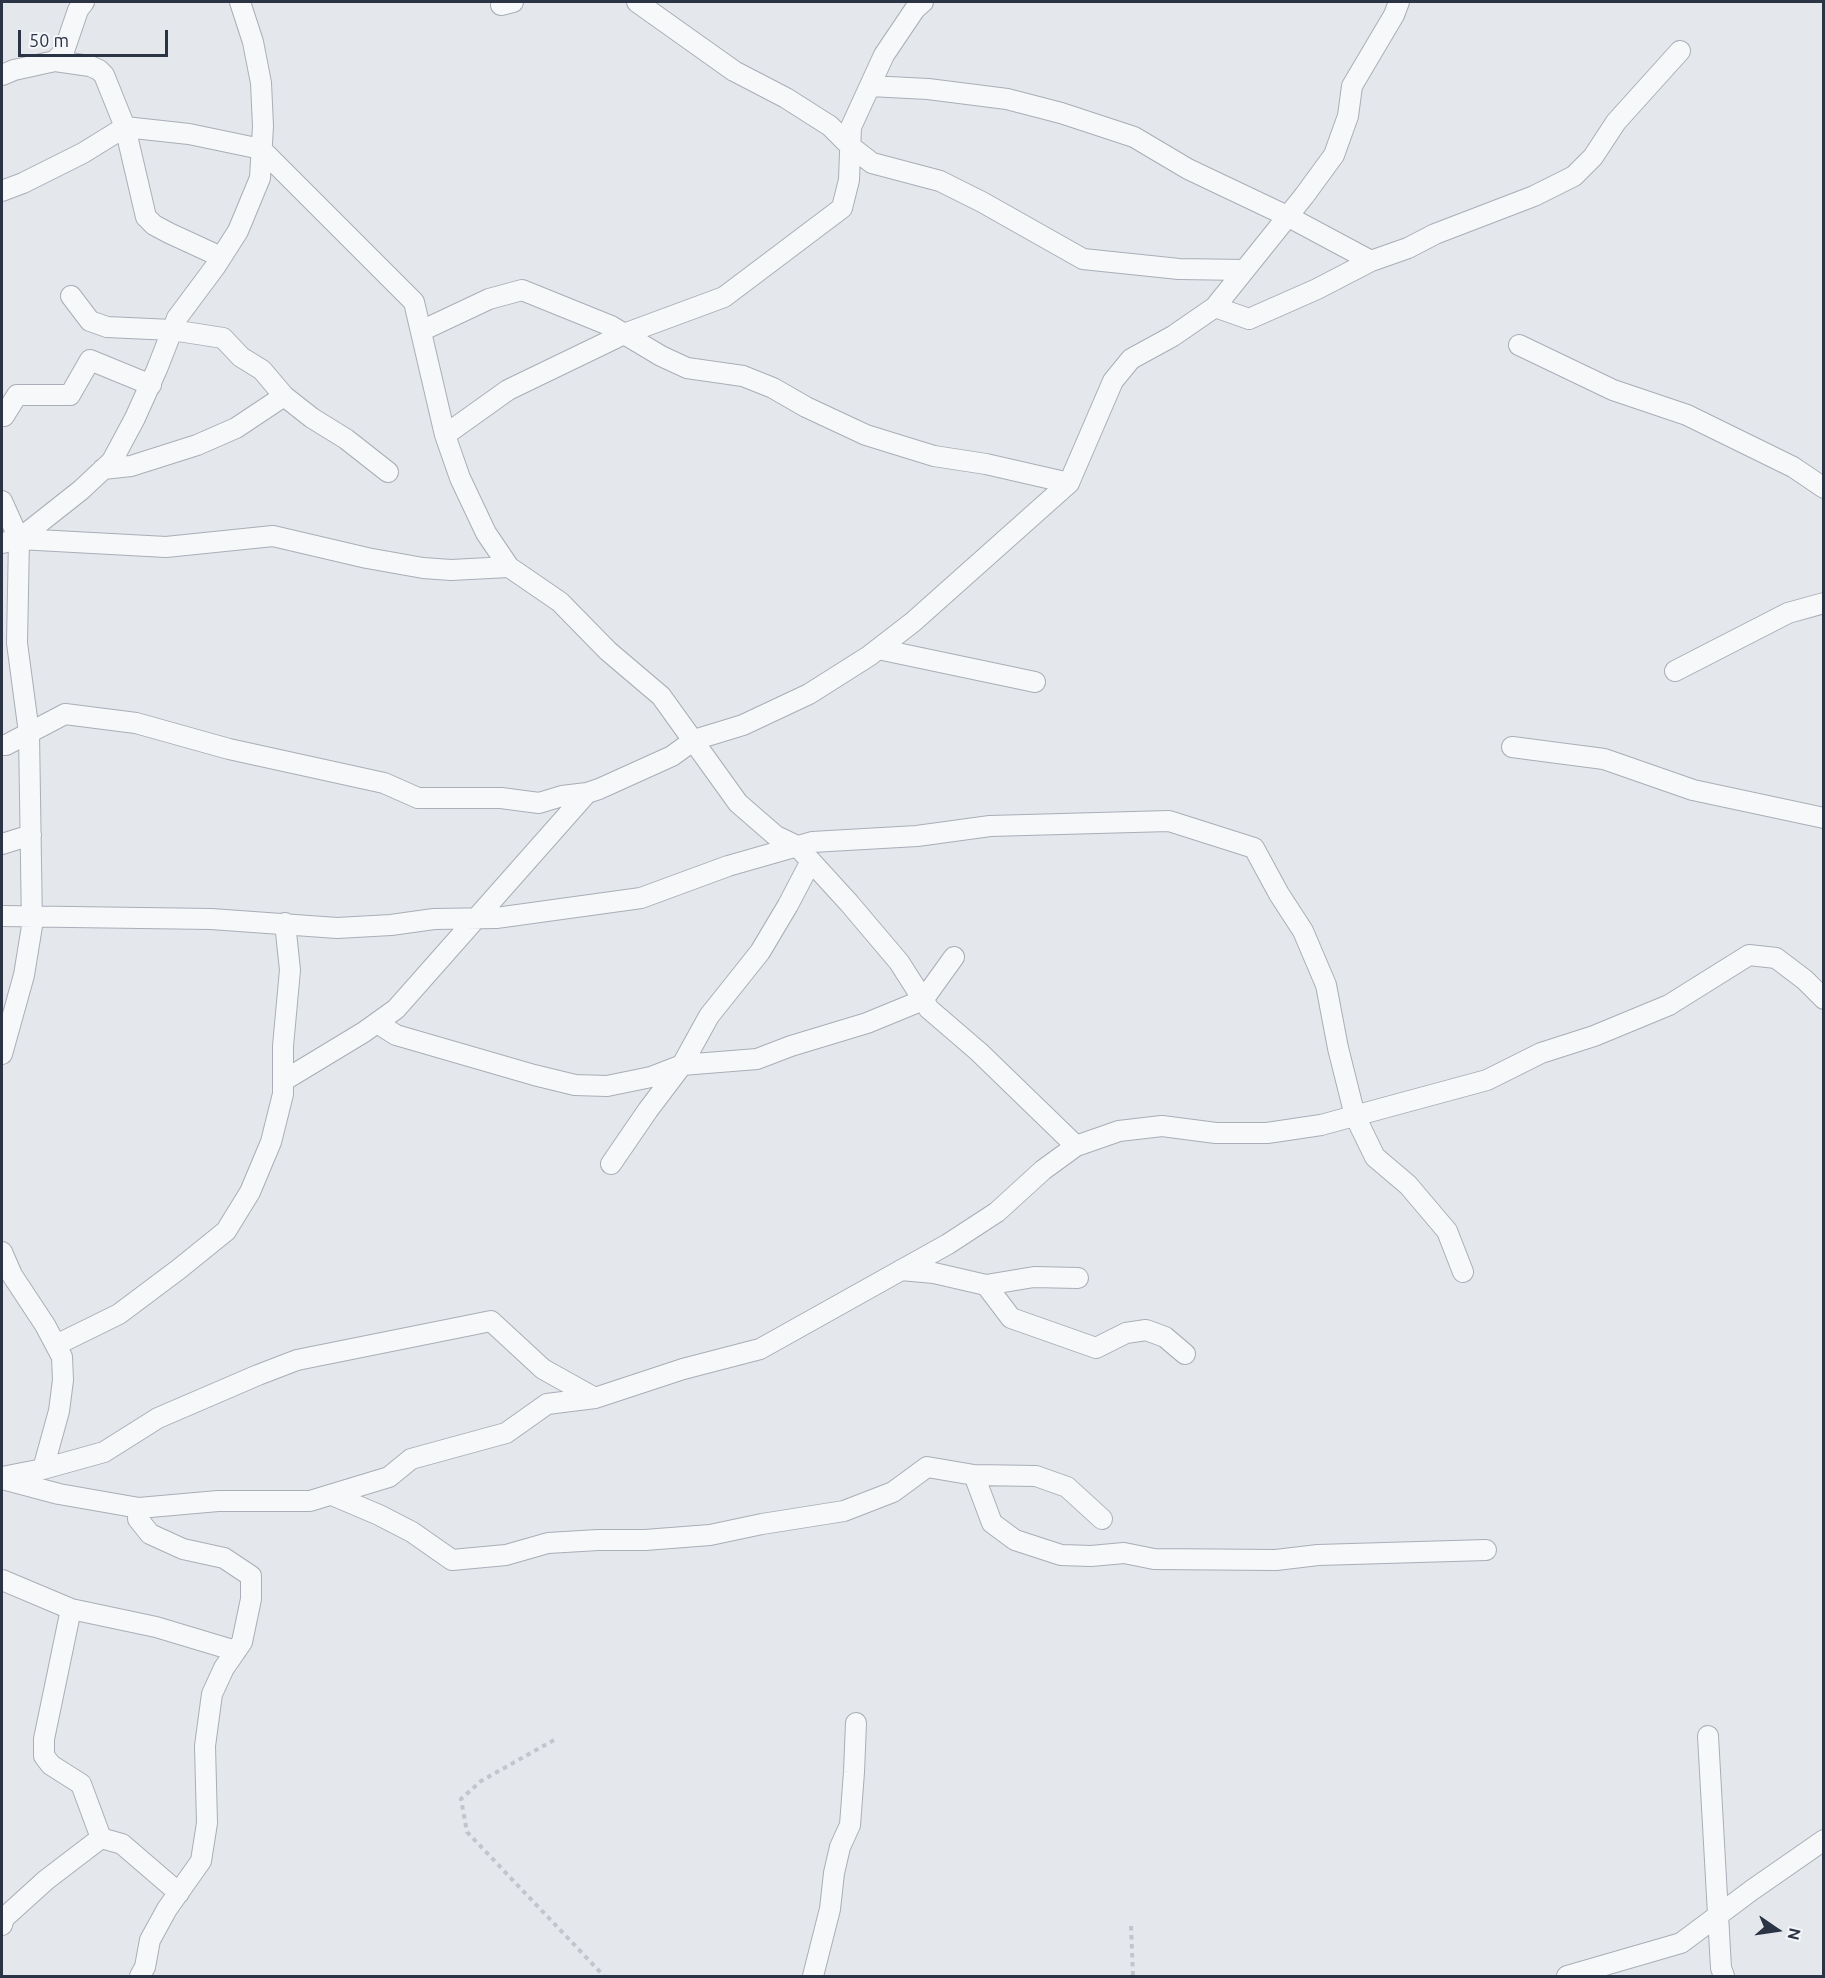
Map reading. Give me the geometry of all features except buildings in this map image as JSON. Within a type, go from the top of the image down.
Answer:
[{"type":"street","points":[[55,60],[64,51],[78,10],[84,2]]},
{"type":"street","points":[[10,541],[81,490],[112,461],[151,385],[177,318],[237,231],[260,178],[261,82],[254,42],[240,2]]},
{"type":"street","points":[[637,2],[734,71],[786,98],[830,126],[872,163],[940,182],[982,202],[1083,260],[1179,269],[1244,270]]},
{"type":"street","points":[[445,435],[508,390],[624,334],[724,297],[842,208],[849,180],[851,127],[884,55],[915,9],[923,2]]},
{"type":"street","points":[[2,745],[65,714],[136,723],[229,749],[384,783],[418,798],[501,798],[539,803],[562,796],[587,793],[672,756],[694,740],[743,725],[809,694],[878,649],[921,615],[1070,483],[1113,381],[1131,359],[1173,336],[1215,307],[1334,155],[1348,116],[1352,86],[1395,15],[1399,2]]},
{"type":"street","points":[[1215,307],[1249,319],[1317,290],[1371,261],[1534,196],[1574,176],[1593,157],[1616,122],[1680,51]]},
{"type":"street","points":[[2,75],[14,69],[55,60],[90,66],[99,70],[104,75],[125,127],[146,217],[154,225],[221,257]]},
{"type":"street","points":[[870,86],[928,89],[1007,99],[1061,113],[1134,137],[1188,169],[1287,216],[1371,261]]},
{"type":"street","points":[[2,191],[83,153],[125,127],[189,134],[261,149],[414,302],[445,435],[460,478],[486,533],[509,567],[560,602],[608,651],[661,696],[738,803],[776,836],[797,846],[899,962],[929,1009],[979,1052],[1076,1146]]},
{"type":"street","points":[[420,332],[489,299],[522,290],[611,326],[661,356],[687,368],[743,376],[773,388],[806,407],[866,435],[934,456],[986,464],[1070,483]]},
{"type":"street","points":[[71,297],[90,321],[107,327],[172,330],[223,338],[241,357],[262,370],[284,396],[312,418],[346,439],[388,472]]},
{"type":"street","points":[[1519,345],[1612,390],[1688,415],[1793,467],[1824,488]]},
{"type":"street","points":[[2,416],[17,395],[70,395],[90,360],[151,385]]},
{"type":"street","points":[[103,469],[131,466],[197,445],[236,428],[284,396]]},
{"type":"street","points":[[2,501],[10,541],[17,643],[29,733],[32,917],[24,975],[2,1054]]},
{"type":"street","points":[[10,541],[166,547],[273,536],[367,558],[423,568],[451,570],[509,567]]},
{"type":"street","points":[[1675,671],[1788,613],[1824,603]]},
{"type":"street","points":[[878,649],[1035,682]]},
{"type":"street","points":[[1512,747],[1604,759],[1693,790],[1824,818]]},
{"type":"street","points":[[283,1081],[396,1009],[587,793]]},
{"type":"street","points":[[2,916],[144,917],[285,923],[337,928],[434,919],[476,919],[549,912],[641,898],[728,866],[812,842],[917,836],[990,826],[1169,821],[1254,848],[1279,894],[1303,931],[1326,985],[1338,1048],[1355,1116],[1375,1157],[1408,1185],[1430,1209],[1446,1231],[1463,1272]]},
{"type":"street","points":[[2,844],[31,835]]},
{"type":"street","points":[[611,1164],[682,1065],[709,1016],[760,952],[811,861]]},
{"type":"street","points":[[56,1345],[119,1314],[226,1231],[250,1192],[271,1142],[283,1094],[283,1046],[290,970],[285,923]]},
{"type":"street","points":[[2,1478],[59,1494],[139,1508],[218,1501],[310,1501],[389,1477],[411,1459],[506,1433],[547,1404],[595,1398],[683,1369],[760,1349],[948,1244],[997,1212],[1043,1170],[1076,1146],[1119,1131],[1162,1126],[1216,1133],[1267,1133],[1321,1125],[1487,1080],[1541,1053],[1594,1036],[1669,1005],[1749,955],[1776,958],[1805,980],[1824,999]]},
{"type":"street","points":[[377,1023],[396,1035],[575,1085],[607,1086],[651,1077],[682,1065],[757,1059],[790,1046],[867,1023],[923,1000],[954,957]]},
{"type":"street","points":[[2,1252],[12,1275],[45,1325],[62,1356],[63,1380],[59,1411],[43,1469]]},
{"type":"street","points":[[901,1270],[934,1273],[987,1285],[1034,1277],[1078,1278]]},
{"type":"street","points":[[987,1285],[1011,1318],[1036,1329],[1096,1348],[1126,1333],[1146,1330],[1165,1337],[1185,1354]]},
{"type":"street","points":[[2,1478],[104,1452],[158,1418],[297,1360],[491,1321],[543,1369],[595,1398]]},
{"type":"street","points":[[332,1495],[412,1532],[452,1560],[506,1555],[548,1543],[710,1535],[844,1511],[893,1492],[927,1467],[974,1475],[1035,1476],[1067,1487],[1102,1520]]},
{"type":"street","points":[[974,1475],[992,1523],[1015,1540],[1061,1555],[1091,1557],[1124,1553],[1154,1559],[1276,1560],[1318,1555],[1486,1550]]},
{"type":"street","points":[[139,1508],[138,1520],[150,1534],[183,1549],[224,1558],[251,1576],[251,1599],[242,1642],[224,1668],[212,1694],[205,1746],[207,1823],[201,1861],[167,1909],[150,1940],[145,1967],[140,1977]]},
{"type":"street","points":[[2,1580],[71,1609],[156,1627],[236,1651]]},
{"type":"street","points":[[71,1609],[44,1739],[44,1756],[51,1765],[81,1784],[101,1838]]},
{"type":"street","points":[[813,1977],[831,1909],[834,1873],[840,1847],[849,1825],[856,1723]]},
{"type":"street","points":[[1708,1736],[1721,1968],[1724,1977]]},
{"type":"street","points":[[101,1838],[122,1844],[179,1893]]},
{"type":"street","points":[[2,1925],[4,1918],[46,1880],[101,1838]]},
{"type":"street","points":[[1567,1977],[1681,1943],[1824,1840]]},
{"type":"path","points":[[554,1740],[482,1781],[461,1799],[467,1832],[604,1977]]},
{"type":"path","points":[[1131,1926],[1133,1977]]}]
